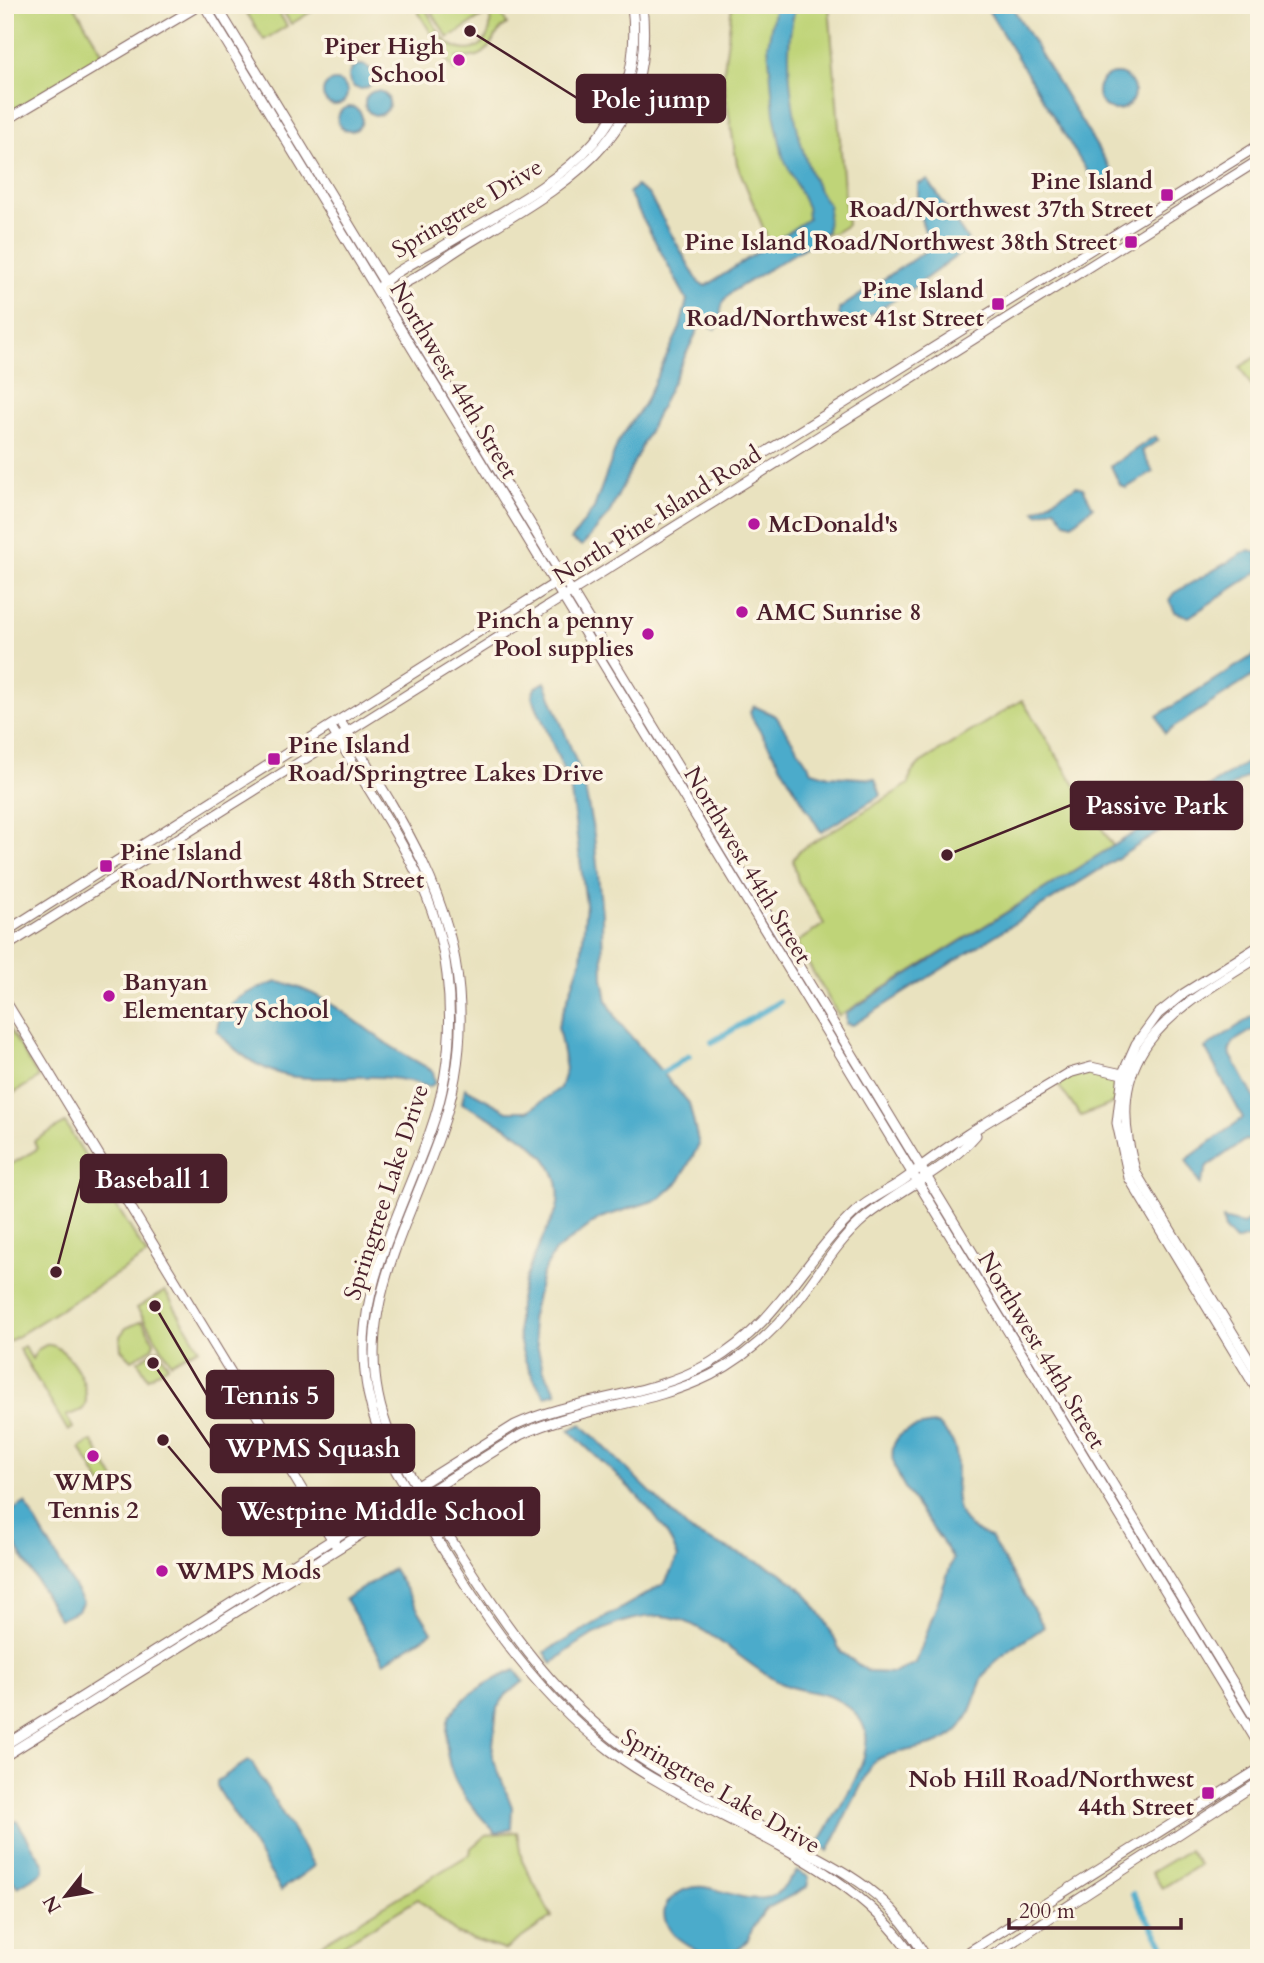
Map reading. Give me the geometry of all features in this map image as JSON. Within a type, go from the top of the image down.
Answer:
[{"type":"street","points":[[5,121],[202,5]]},
{"type":"street","name":"Northwest 44th Street","points":[[202,5],[912,1174],[922,1180],[1259,1726]]},
{"type":"street","name":"Northwest 44th Street","points":[[216,5],[574,591],[920,1166],[922,1180],[1259,1745]]},
{"type":"street","name":"Springtree Drive","points":[[378,292],[555,178],[585,155],[620,104],[633,49],[632,5]]},
{"type":"street","name":"Springtree Drive","points":[[387,286],[561,186],[595,158],[614,133],[637,86],[643,50],[642,5]]},
{"type":"street","name":"North Pine Island Road","points":[[5,932],[565,577],[1259,145]]},
{"type":"street","name":"North Pine Island Road","points":[[5,947],[1259,160]]},
{"type":"street","points":[[304,169],[313,164]]},
{"type":"street","points":[[416,690],[422,676],[449,658],[469,640]]},
{"type":"street","name":"Springtree Lake Drive","points":[[340,721],[429,871],[449,928],[459,991],[460,1039],[452,1094],[439,1137],[385,1274],[374,1336],[376,1380],[384,1417],[398,1452],[509,1631],[572,1704],[648,1763],[828,1863],[885,1903],[927,1958]]},
{"type":"street","name":"Springtree Lake Drive","points":[[331,727],[420,876],[436,921],[447,976],[450,1021],[442,1090],[431,1131],[378,1262],[365,1321],[364,1368],[369,1403],[382,1443],[414,1501],[507,1647],[561,1708],[638,1769],[849,1887],[884,1917],[914,1958]]},
{"type":"street","points":[[102,887],[100,881],[112,864]]},
{"type":"street","points":[[1259,946],[1183,994],[1158,1014],[1136,1044],[1117,1123],[1120,1149],[1129,1178],[1259,1393]]},
{"type":"street","points":[[1259,957],[1189,1000],[1163,1021],[1127,1074],[1125,1118],[1136,1173],[1259,1376]]},
{"type":"street","points":[[5,1000],[338,1549]]},
{"type":"street","points":[[5,1745],[515,1425],[546,1410],[665,1384],[717,1358],[751,1335],[775,1311],[827,1241],[859,1208],[920,1166],[1079,1068],[1127,1074]]},
{"type":"street","points":[[5,1756],[520,1435],[550,1421],[668,1395],[713,1374],[762,1340],[855,1227],[958,1153],[981,1128]]},
{"type":"street","points":[[959,1958],[1259,1769]]},
{"type":"street","points":[[988,1958],[1259,1782]]},
{"type":"green space","points":[[5,5],[74,5],[104,56],[5,116]]},
{"type":"green space","points":[[254,5],[274,5],[287,26],[264,40],[245,10]]},
{"type":"green space","points":[[279,5],[311,5],[314,10],[291,24]]},
{"type":"green space","points":[[414,5],[424,5],[444,39],[463,49],[480,46],[485,40],[490,23],[486,5],[496,5],[507,24],[500,29],[485,52],[469,58],[456,57],[461,67],[454,71]]},
{"type":"green space","points":[[427,5],[483,5],[488,13],[448,38]]},
{"type":"green space","points":[[732,5],[829,5],[847,225],[834,233],[768,240],[737,164],[723,78]]},
{"type":"green space","points":[[1259,355],[1259,399],[1240,367]]},
{"type":"green space","points":[[1022,700],[1113,846],[839,1016],[796,943],[824,924],[798,881],[793,860],[799,851],[909,784],[911,773],[920,763]]},
{"type":"green space","points":[[5,1022],[39,1078],[5,1098]]},
{"type":"green space","points":[[1092,1070],[1117,1074],[1114,1103],[1081,1116],[1058,1085],[1076,1072]]},
{"type":"green space","points":[[65,1123],[147,1255],[5,1344],[5,1168],[37,1149],[34,1141]]},
{"type":"green space","points":[[165,1291],[199,1348],[171,1363],[137,1308]]},
{"type":"green space","points":[[142,1321],[154,1342],[152,1348],[132,1360],[121,1349],[120,1336],[126,1328]]},
{"type":"green space","points":[[46,1345],[54,1346],[71,1360],[86,1392],[86,1402],[82,1410],[66,1416],[73,1428],[68,1431],[19,1349],[24,1346],[32,1359],[37,1350]]},
{"type":"green space","points":[[158,1349],[168,1366],[148,1378],[138,1361]]},
{"type":"green space","points":[[92,1441],[119,1486],[107,1493],[80,1448]]},
{"type":"green space","points":[[517,1832],[522,1861],[552,1917],[504,1950],[457,1934],[418,1899],[321,1958],[298,1958],[470,1854],[471,1848],[486,1835]]},
{"type":"green space","points":[[1189,1850],[1199,1865],[1162,1888],[1152,1872]]},
{"type":"water","points":[[775,5],[797,5],[791,25],[790,78],[800,137],[808,164],[829,205],[827,231],[733,291],[724,302],[720,314],[721,324],[715,329],[702,321],[609,514],[582,546],[571,540],[594,508],[618,442],[644,404],[680,328],[687,300],[629,193],[636,186],[649,195],[699,283],[706,286],[808,219],[807,207],[783,157],[774,114],[768,45]]},
{"type":"water","points":[[985,5],[1011,5],[1114,175],[1096,186]]},
{"type":"water","points":[[361,65],[369,69],[373,77],[369,85],[361,89],[353,85],[349,77],[353,69]]},
{"type":"water","points":[[1116,74],[1129,79],[1134,92],[1129,105],[1116,110],[1103,105],[1098,92],[1103,79]]},
{"type":"water","points":[[335,81],[343,85],[347,93],[343,101],[335,105],[327,101],[323,93],[327,85]]},
{"type":"water","points":[[377,91],[385,95],[389,103],[385,111],[377,115],[369,111],[365,103],[369,95]]},
{"type":"water","points":[[350,107],[358,111],[362,119],[358,127],[350,131],[342,127],[338,119],[342,111]]},
{"type":"water","points":[[928,180],[969,242],[969,247],[907,292],[852,326],[845,327],[840,322],[839,309],[927,250],[929,244],[918,209],[918,184]]},
{"type":"water","points":[[1155,436],[1158,440],[1142,451],[1153,472],[1126,488],[1120,485],[1111,466]]},
{"type":"water","points":[[1076,486],[1083,488],[1093,507],[1072,524],[1065,522],[1055,508],[1038,514],[1035,511]]},
{"type":"water","points":[[1249,550],[1257,552],[1259,571],[1189,617],[1175,612],[1169,600],[1174,593]]},
{"type":"water","points":[[1259,652],[1259,672],[1165,733],[1157,716]]},
{"type":"water","points":[[545,682],[583,779],[594,835],[602,914],[603,978],[607,1001],[620,1024],[689,1103],[699,1145],[679,1181],[659,1199],[600,1218],[554,1252],[542,1275],[531,1320],[543,1369],[557,1393],[545,1396],[530,1371],[521,1347],[518,1324],[525,1280],[557,1209],[558,1189],[553,1171],[543,1156],[513,1131],[462,1103],[465,1088],[507,1111],[528,1111],[560,1088],[566,1069],[558,1026],[581,960],[586,904],[570,785],[532,696],[535,688]]},
{"type":"water","points":[[754,706],[776,716],[812,771],[829,776],[875,779],[881,795],[821,832],[752,718],[750,712]]},
{"type":"water","points":[[1259,755],[1259,769],[853,1025],[846,1024],[846,1013]]},
{"type":"water","points":[[278,982],[308,991],[335,1006],[386,1043],[433,1071],[435,1083],[429,1087],[399,1079],[294,1077],[269,1070],[243,1056],[217,1031],[223,1012],[248,993]]},
{"type":"water","points":[[1259,1012],[1259,1026],[1233,1042],[1229,1052],[1259,1106],[1259,1141],[1245,1140],[1207,1167],[1200,1185],[1186,1160],[1243,1118],[1205,1048]]},
{"type":"water","points":[[1259,1214],[1259,1234],[1235,1241],[1225,1230],[1223,1219],[1243,1224]]},
{"type":"water","points":[[581,1424],[691,1532],[780,1572],[805,1592],[826,1622],[841,1652],[869,1672],[894,1673],[916,1663],[953,1559],[913,1501],[893,1460],[895,1443],[908,1430],[937,1424],[952,1441],[956,1453],[956,1494],[963,1519],[973,1529],[990,1537],[1044,1627],[991,1666],[981,1682],[967,1718],[955,1733],[936,1744],[893,1754],[873,1762],[828,1851],[818,1844],[857,1775],[866,1747],[863,1724],[845,1705],[826,1695],[780,1683],[707,1633],[677,1619],[662,1616],[632,1619],[603,1630],[576,1645],[552,1664],[545,1652],[665,1583],[678,1557],[659,1521],[631,1489],[569,1430]]},
{"type":"water","points":[[25,1503],[83,1602],[78,1610],[59,1619],[5,1527],[5,1515]]},
{"type":"water","points":[[393,1569],[432,1632],[384,1662],[345,1599]]},
{"type":"water","points":[[515,1670],[524,1681],[506,1695],[497,1708],[492,1755],[512,1807],[511,1829],[496,1833],[468,1801],[454,1778],[447,1751],[447,1726],[456,1708],[471,1694]]},
{"type":"water","points":[[248,1761],[252,1763],[314,1866],[281,1890],[217,1787],[217,1781]]},
{"type":"water","points":[[17,1821],[44,1865],[44,1871],[18,1887],[5,1872],[5,1825]]},
{"type":"water","points":[[797,1871],[809,1877],[807,1887],[766,1909],[753,1927],[748,1940],[729,1958],[708,1954],[688,1945],[672,1933],[665,1919],[664,1912],[668,1903],[684,1890],[706,1887],[740,1897],[765,1898],[779,1891]]},
{"type":"waterway","points":[[712,1042],[779,1002]]},
{"type":"waterway","points":[[662,1073],[689,1056]]},
{"type":"waterway","points":[[1133,1894],[1171,1958]]},
{"type":"place","name":"Pole jump","points":[[470,31]]},
{"type":"place","name":"Piper High School","points":[[459,60]]},
{"type":"place","name":"Pine Island Road/Northwest 37th Street","points":[[1167,195]]},
{"type":"place","name":"Pine Island Road/Northwest 38th Street","points":[[1131,242]]},
{"type":"place","name":"Pine Island Road/Northwest 41st Street","points":[[998,304]]},
{"type":"place","name":"McDonald's","points":[[754,524]]},
{"type":"place","name":"AMC Sunrise 8","points":[[742,612]]},
{"type":"place","name":"Pinch a penny Pool supplies","points":[[648,634]]},
{"type":"place","name":"Pine Island Road/Springtree Lakes Drive","points":[[274,759]]},
{"type":"place","name":"Passive Park","points":[[947,855]]},
{"type":"place","name":"Pine Island Road/Northwest 48th Street","points":[[106,866]]},
{"type":"place","name":"Banyan Elementary School","points":[[109,996]]},
{"type":"place","name":"Baseball 1","points":[[56,1272]]},
{"type":"place","name":"Tennis 5","points":[[155,1306]]},
{"type":"place","name":"WPMS Squash","points":[[153,1363]]},
{"type":"place","name":"Westpine Middle School","points":[[163,1440]]},
{"type":"place","name":"WMPS Tennis 2","points":[[93,1456]]},
{"type":"place","name":"WMPS Mods","points":[[162,1571]]},
{"type":"place","name":"Nob Hill Road/Northwest 44th Street","points":[[1208,1793]]}]
